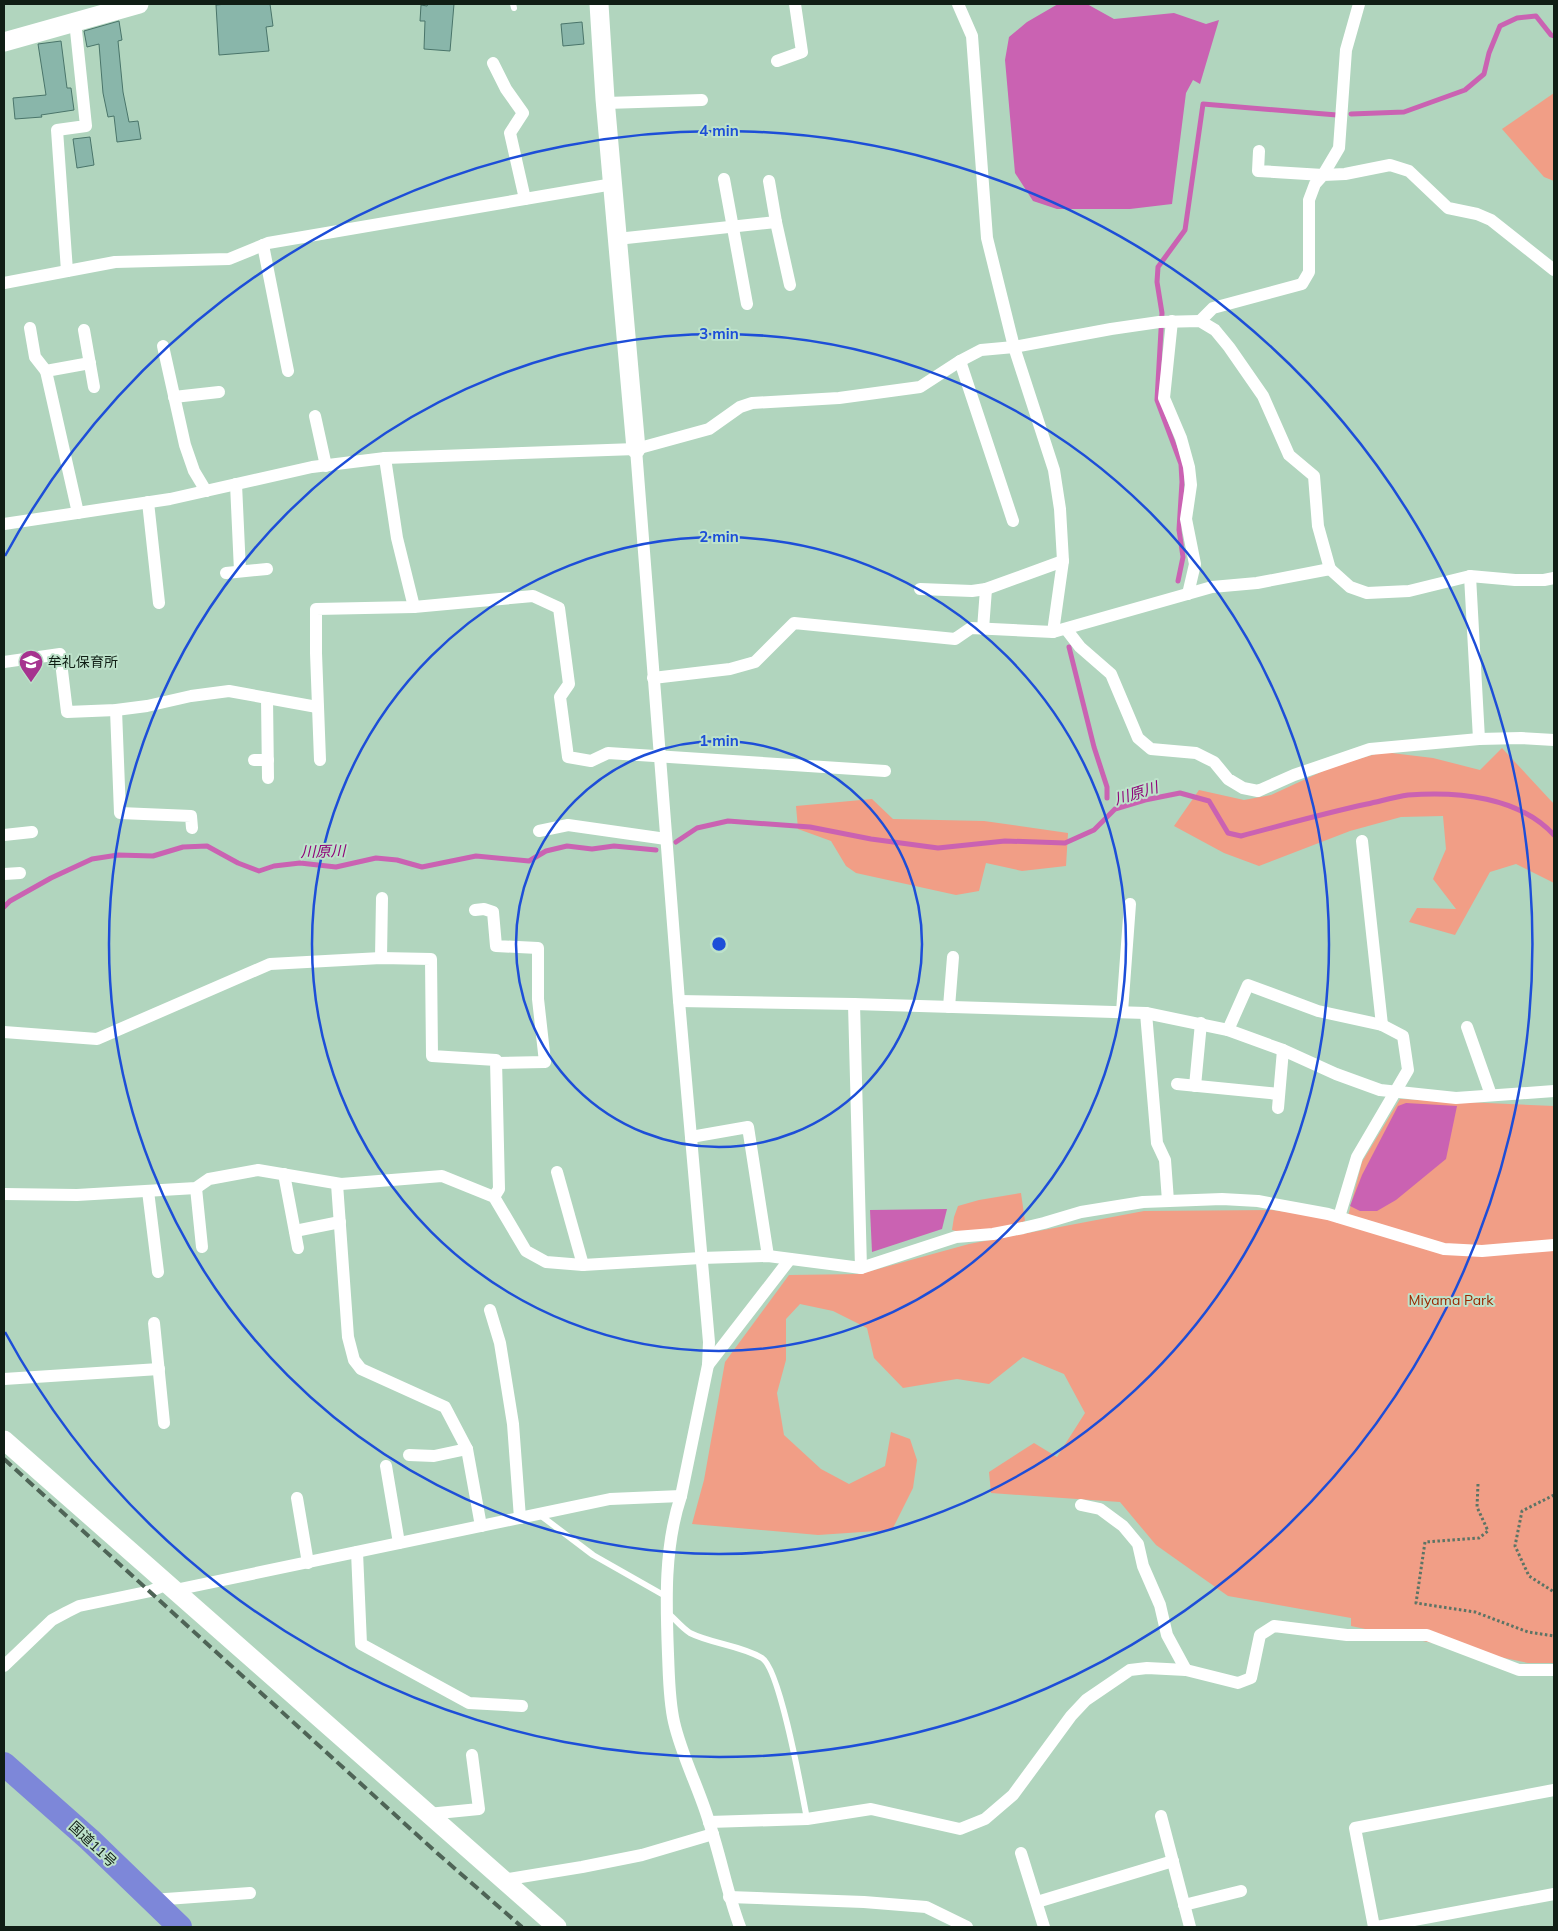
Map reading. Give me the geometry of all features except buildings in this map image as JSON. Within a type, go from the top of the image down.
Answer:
[{"type":"highway","name":"国道11号","points":[[4,1764],[90,1840],[180,1927]]},
{"type":"street","points":[[4,42],[139,4]]},
{"type":"street","points":[[600,4],[606,103],[636,449],[679,1001],[709,1342],[708,1365],[681,1496],[675,1514],[668,1561],[666,1611],[670,1699],[674,1723],[711,1828],[729,1898],[740,1927]]},
{"type":"street","points":[[776,61],[802,52],[795,4]]},
{"type":"street","points":[[958,4],[972,36],[987,238],[1014,347],[1054,470],[1060,509],[1064,561],[1053,632]]},
{"type":"street","points":[[1200,321],[1213,308],[1302,284],[1309,272],[1309,200],[1315,184],[1323,175],[1339,148],[1346,50],[1359,4]]},
{"type":"street","points":[[67,271],[57,130],[86,126],[75,21]]},
{"type":"street","points":[[493,63],[506,89],[524,113],[510,133],[525,199]]},
{"type":"street","points":[[606,103],[702,100]]},
{"type":"street","points":[[1259,151],[1258,171],[1323,175],[1345,174],[1390,165],[1410,171],[1448,208],[1477,214],[1492,220],[1554,270]]},
{"type":"street","points":[[724,179],[747,304]]},
{"type":"street","points":[[769,181],[790,285]]},
{"type":"street","points":[[4,283],[115,262],[229,259],[263,245],[613,184]]},
{"type":"street","points":[[617,239],[776,222]]},
{"type":"street","points":[[263,245],[288,371]]},
{"type":"street","points":[[4,524],[148,502],[326,466],[385,458],[636,449],[709,429],[740,407],[752,403],[839,398],[920,387],[981,350],[1014,347],[1111,329],[1166,322],[1200,321],[1215,330],[1230,347],[1263,396],[1288,455],[1314,476],[1318,526],[1330,569],[1350,587],[1367,593],[1410,591],[1470,576],[1515,580],[1554,578]]},
{"type":"street","points":[[1166,322],[1164,398],[1181,438],[1189,467],[1191,485],[1186,519],[1195,564],[1188,594]]},
{"type":"street","points":[[30,328],[35,357],[46,370],[78,513]]},
{"type":"street","points":[[84,330],[94,387]]},
{"type":"street","points":[[163,346],[185,445],[194,471],[206,491]]},
{"type":"street","points":[[960,361],[1013,521]]},
{"type":"street","points":[[46,370],[90,363]]},
{"type":"street","points":[[174,397],[219,392]]},
{"type":"street","points":[[315,416],[326,466]]},
{"type":"street","points":[[385,458],[397,538],[414,607]]},
{"type":"street","points":[[236,484],[240,571]]},
{"type":"street","points":[[148,502],[159,603]]},
{"type":"street","points":[[920,588],[972,591],[986,589],[1064,561]]},
{"type":"street","points":[[226,572],[267,569]]},
{"type":"street","points":[[654,678],[730,668],[755,662],[794,623],[955,639],[971,628],[1053,632],[1212,587],[1257,583],[1330,569]]},
{"type":"street","points":[[1470,576],[1479,739]]},
{"type":"street","points":[[983,629],[986,589]]},
{"type":"street","points":[[320,760],[317,707],[316,609],[414,607],[533,596],[560,608],[569,684],[560,697],[568,757],[591,761],[608,753],[885,771]]},
{"type":"street","points":[[1066,629],[1080,647],[1111,674],[1138,738],[1151,749],[1196,753],[1214,762],[1228,779],[1243,788],[1258,791],[1294,775],[1370,749],[1479,739],[1521,738],[1554,740]]},
{"type":"street","points":[[4,662],[60,654],[67,712],[116,710],[147,706],[190,696],[229,691],[317,707]]},
{"type":"street","points":[[267,698],[268,778]]},
{"type":"street","points":[[116,710],[120,813],[191,816],[192,828]]},
{"type":"street","points":[[254,760],[268,760]]},
{"type":"street","points":[[540,831],[568,826],[666,839]]},
{"type":"street","points":[[4,834],[32,832]]},
{"type":"street","points":[[1362,841],[1382,1025]]},
{"type":"street","points":[[4,874],[20,873]]},
{"type":"street","points":[[381,958],[382,898]]},
{"type":"street","points":[[1122,1012],[1130,904]]},
{"type":"street","points":[[475,910],[484,909],[493,912],[496,946],[538,948],[538,999],[545,1062],[496,1063]]},
{"type":"street","points":[[949,1007],[953,957]]},
{"type":"street","points":[[4,1032],[98,1038],[270,964],[381,958],[431,960],[432,1056],[496,1060],[499,1189],[494,1197]]},
{"type":"street","points":[[1228,1030],[1248,985],[1318,1011],[1382,1025],[1403,1036],[1408,1070],[1357,1157],[1339,1217]]},
{"type":"street","points":[[679,1001],[1146,1013],[1228,1030],[1283,1050],[1336,1074],[1380,1090],[1456,1098],[1554,1091]]},
{"type":"street","points":[[854,1004],[861,1268]]},
{"type":"street","points":[[1146,1013],[1157,1143],[1165,1160],[1168,1201]]},
{"type":"street","points":[[1195,1086],[1200,1023]]},
{"type":"street","points":[[1467,1026],[1491,1095]]},
{"type":"street","points":[[1278,1108],[1283,1050]]},
{"type":"street","points":[[1176,1084],[1279,1094]]},
{"type":"street","points":[[691,1137],[748,1127],[768,1256]]},
{"type":"street","points":[[4,1194],[77,1195],[196,1188],[209,1179],[258,1170],[337,1184],[442,1176],[494,1197],[526,1251],[546,1262],[584,1265],[768,1256],[861,1268],[956,1236],[1008,1230],[1044,1223],[1081,1212],[1143,1202],[1222,1198],[1258,1201],[1339,1217],[1444,1249],[1482,1250],[1554,1245]]},
{"type":"street","points":[[556,1172],[584,1265]]},
{"type":"street","points":[[284,1174],[298,1248]]},
{"type":"street","points":[[337,1184],[348,1337],[354,1360],[361,1369],[445,1407],[467,1449],[481,1526]]},
{"type":"street","points":[[196,1188],[202,1247]]},
{"type":"street","points":[[148,1191],[158,1272]]},
{"type":"street","points":[[294,1231],[340,1222]]},
{"type":"street","points":[[708,1365],[790,1260]]},
{"type":"street","points":[[490,1310],[500,1342],[513,1424],[520,1518]]},
{"type":"street","points":[[154,1322],[164,1423]]},
{"type":"street","points":[[4,1379],[159,1369]]},
{"type":"street","points":[[4,1440],[557,1927]]},
{"type":"street","points":[[409,1455],[434,1456],[467,1449]]},
{"type":"street","points":[[386,1466],[399,1544]]},
{"type":"street","points":[[4,1666],[52,1620],[80,1606],[399,1544],[610,1500],[681,1496]]},
{"type":"street","points":[[297,1498],[308,1562]]},
{"type":"street","points":[[1081,1505],[1100,1509],[1123,1526],[1138,1544],[1143,1566],[1160,1605],[1167,1635],[1186,1670]]},
{"type":"street","points":[[357,1552],[361,1644],[469,1703],[522,1706]]},
{"type":"street","points":[[503,1880],[642,1855],[711,1828],[807,1819],[871,1809],[960,1829],[972,1826],[985,1820],[1013,1795],[1071,1716],[1086,1700],[1130,1670],[1147,1668],[1186,1670],[1238,1683],[1251,1678],[1260,1636],[1274,1626],[1346,1634],[1427,1635],[1519,1670],[1554,1670]]},
{"type":"street","points":[[428,1814],[479,1809],[472,1755]]},
{"type":"street","points":[[1554,1790],[1355,1828],[1376,1927],[1554,1894]]},
{"type":"street","points":[[1161,1816],[1190,1927]]},
{"type":"street","points":[[1022,1853],[1044,1927]]},
{"type":"street","points":[[1036,1902],[1173,1860]]},
{"type":"street","points":[[1184,1905],[1241,1891]]},
{"type":"street","points":[[152,1900],[250,1893]]},
{"type":"street","points":[[729,1898],[864,1902],[926,1907],[967,1927]]},
{"type":"lane","points":[[539,1514],[593,1555],[667,1597]]},
{"type":"lane","points":[[666,1611],[689,1632],[750,1652],[765,1659],[776,1684],[793,1747],[807,1819]]},
{"type":"path","points":[[1478,1484],[1477,1507],[1488,1532],[1479,1538],[1425,1542],[1416,1603],[1476,1612],[1528,1632],[1554,1636]]},
{"type":"path","points":[[1554,1495],[1522,1511],[1515,1546],[1529,1576],[1554,1592]]},
{"type":"green space","points":[[1554,93],[1554,181],[1544,177],[1502,129]]},
{"type":"green space","points":[[1502,748],[1554,804],[1554,883],[1516,864],[1490,872],[1455,935],[1409,922],[1417,908],[1456,909],[1433,879],[1446,849],[1443,816],[1401,817],[1350,831],[1259,866],[1224,853],[1174,826],[1199,790],[1244,800],[1271,795],[1334,766],[1383,752],[1433,758],[1480,770]]},
{"type":"green space","points":[[872,799],[893,819],[984,821],[1068,833],[1066,866],[1022,871],[986,863],[979,891],[956,895],[856,873],[846,866],[831,841],[798,829],[796,806]]},
{"type":"green space","name":"Miyama Park","points":[[1400,1099],[1554,1106],[1554,1663],[1528,1663],[1351,1626],[1351,1618],[1228,1596],[1156,1545],[1120,1502],[991,1493],[989,1472],[1034,1443],[1057,1457],[1085,1413],[1064,1374],[1023,1357],[989,1384],[957,1379],[903,1388],[874,1358],[867,1328],[833,1311],[800,1304],[786,1319],[786,1360],[777,1393],[784,1435],[821,1469],[849,1484],[885,1466],[891,1432],[910,1439],[917,1460],[913,1488],[892,1530],[818,1535],[692,1524],[704,1480],[725,1362],[789,1275],[860,1274],[969,1244],[1144,1211],[1272,1210],[1347,1220],[1362,1162]]},
{"type":"green space","points":[[1021,1193],[1025,1221],[980,1232],[952,1230],[958,1206],[979,1200]]},
{"type":"shaded area","points":[[1058,4],[1087,4],[1114,19],[1174,13],[1206,24],[1219,20],[1200,84],[1193,80],[1186,93],[1172,204],[1130,209],[1057,209],[1033,201],[1015,173],[1005,60],[1009,37],[1027,22]]},
{"type":"shaded area","points":[[1406,1103],[1457,1106],[1446,1159],[1396,1200],[1377,1211],[1360,1211],[1350,1206],[1362,1175],[1398,1106]]},
{"type":"shaded area","points":[[947,1209],[942,1229],[872,1252],[870,1210]]},
{"type":"waterway","points":[[1351,114],[1404,112],[1465,90],[1484,74],[1489,53],[1500,26],[1517,18],[1536,16],[1551,35],[1554,36]]},
{"type":"waterway","points":[[1178,581],[1183,557],[1179,530],[1182,482],[1181,464],[1157,400],[1162,313],[1157,282],[1158,267],[1185,230],[1203,104],[1337,115]]},
{"type":"waterway","points":[[1069,647],[1094,747],[1107,787],[1107,798]]},
{"type":"waterway","name":"川原川","points":[[676,842],[697,828],[728,821],[810,827],[871,839],[938,848],[1005,841],[1065,843],[1094,830],[1115,809],[1145,800],[1180,793],[1209,801],[1228,833],[1241,836],[1393,798],[1427,794],[1467,796],[1487,799],[1506,805],[1540,822],[1554,835]]},
{"type":"waterway","name":"川原川","points":[[4,907],[10,901],[51,878],[92,859],[118,855],[153,856],[183,847],[207,846],[238,863],[259,871],[274,866],[300,863],[336,867],[376,858],[397,860],[422,867],[476,856],[529,861],[546,851],[567,846],[592,849],[614,846],[656,850]]},
{"type":"railway","points":[[4,1459],[437,1853],[522,1927]]},
{"type":"place","name":"牟礼保育所","points":[[31,683]]}]
